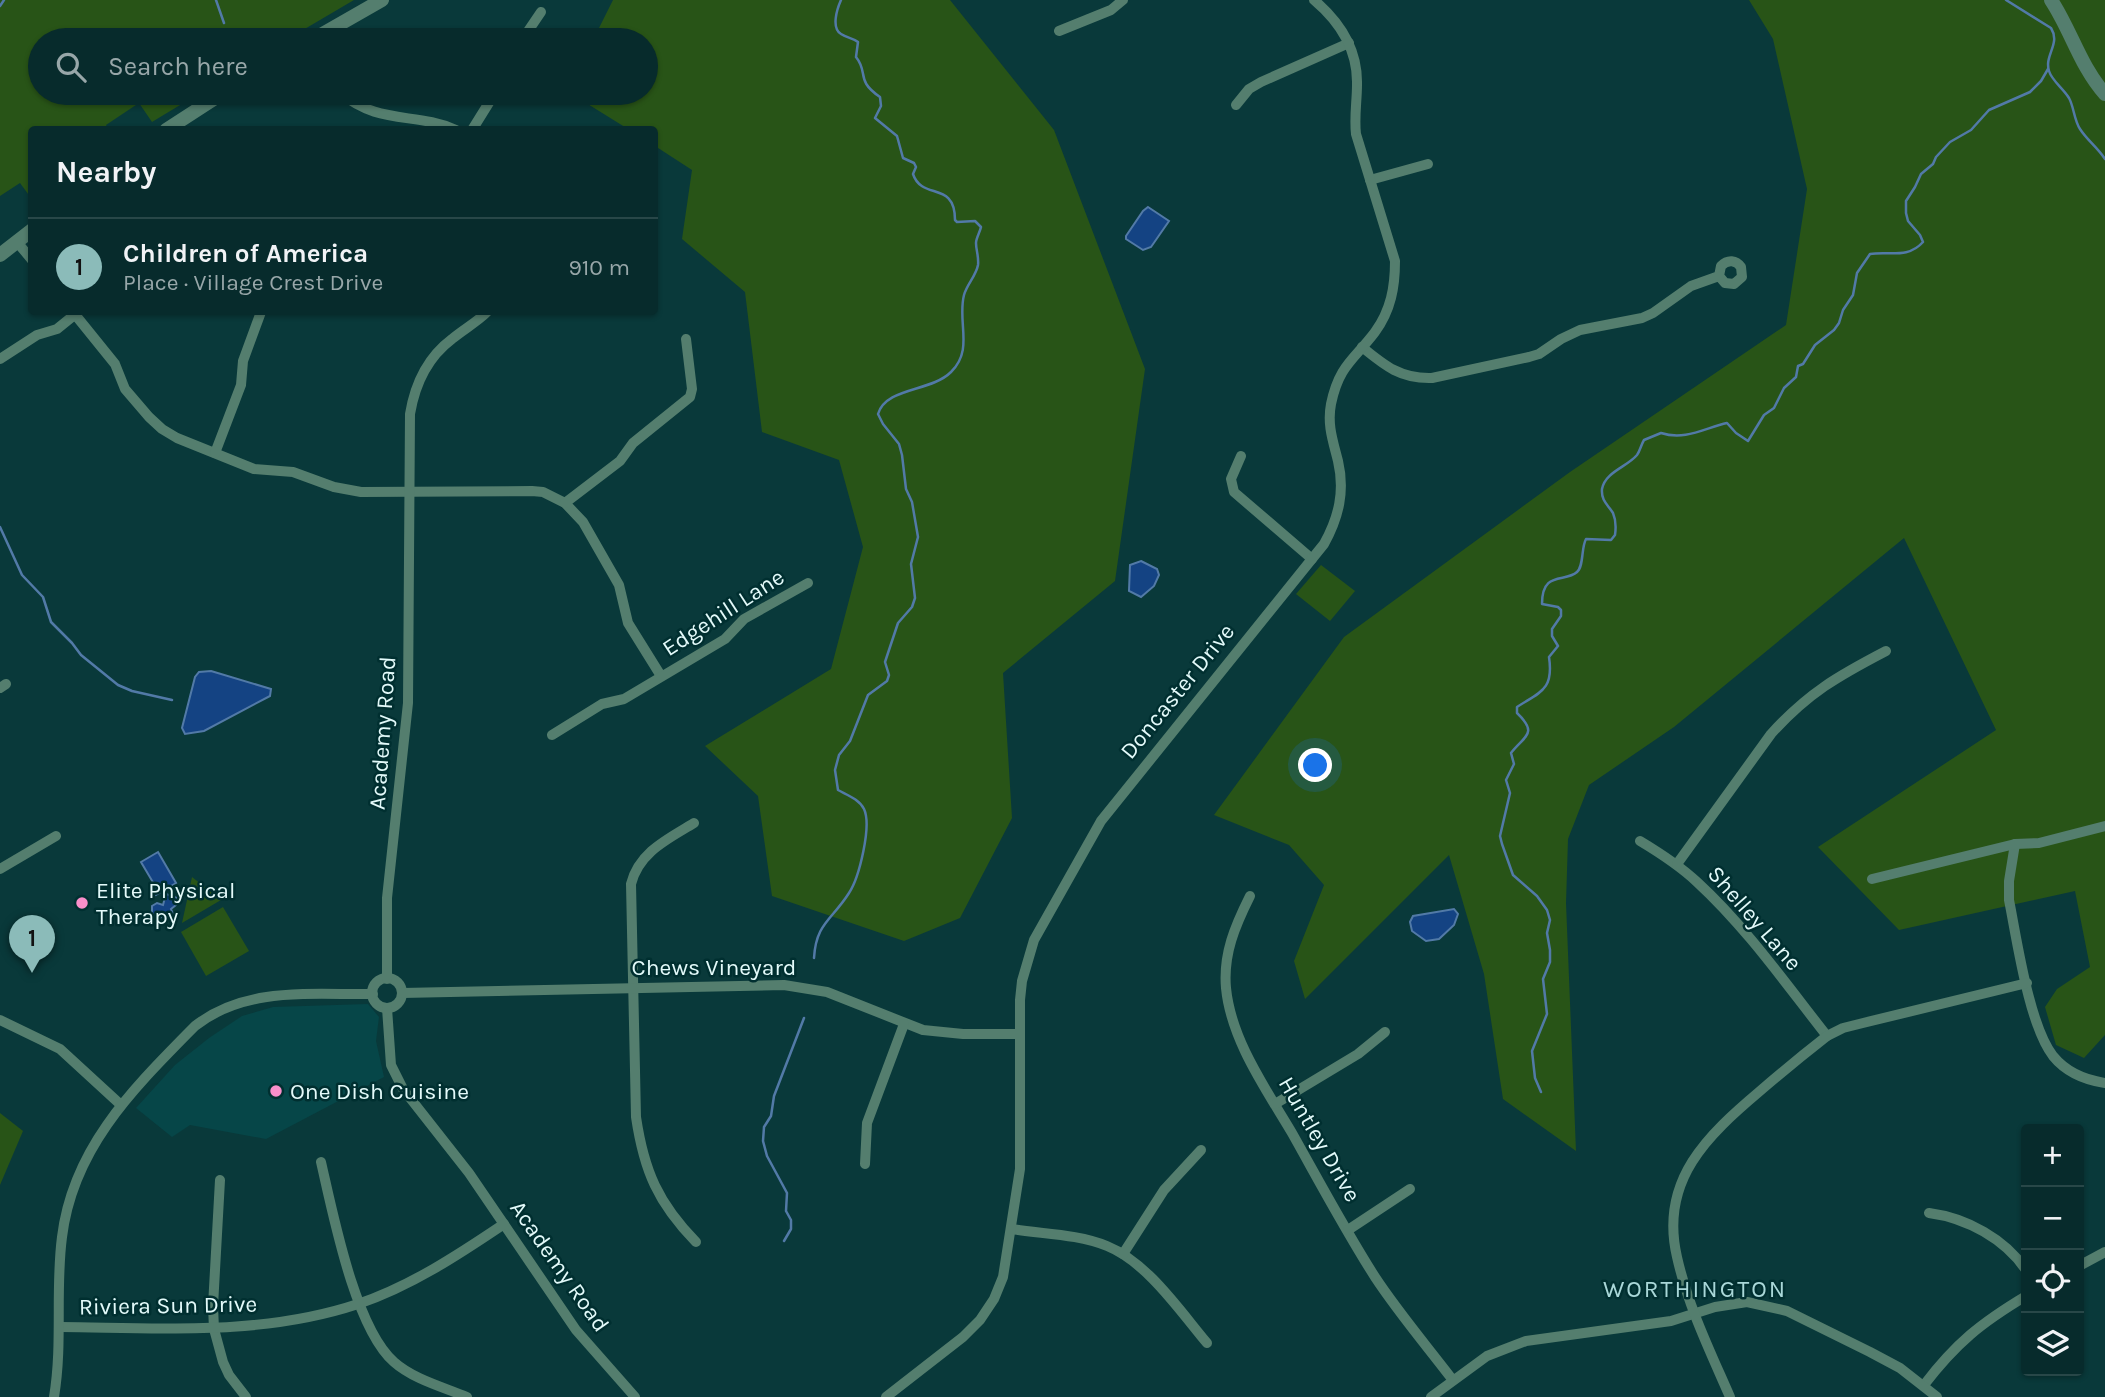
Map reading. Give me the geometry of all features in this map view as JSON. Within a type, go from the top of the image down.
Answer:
[{"type":"street","points":[[333,28],[382,0]]},
{"type":"street","points":[[1059,31],[1111,10],[1123,0]]},
{"type":"street","name":"Doncaster Drive","points":[[887,1397],[900,1384],[963,1337],[980,1320],[994,1299],[1003,1277],[1012,1229],[1021,1142],[1018,1034],[1022,981],[1034,940],[1087,844],[1122,794],[1312,559],[1331,531],[1341,498],[1342,483],[1328,422],[1331,402],[1345,366],[1384,316],[1395,282],[1395,261],[1356,134],[1354,119],[1357,71],[1349,43],[1330,13],[1314,0]]},
{"type":"street","points":[[2051,0],[2083,64],[2105,94]]},
{"type":"street","points":[[530,28],[541,12]]},
{"type":"street","points":[[1236,105],[1249,89],[1261,82],[1349,43]]},
{"type":"street","points":[[172,126],[205,105]]},
{"type":"street","points":[[361,105],[373,112],[394,118],[426,121],[443,126]]},
{"type":"street","points":[[474,126],[488,105]]},
{"type":"street","points":[[1370,180],[1428,164]]},
{"type":"street","points":[[0,254],[28,233]]},
{"type":"street","points":[[17,242],[28,255]]},
{"type":"street","points":[[1362,347],[1396,373],[1432,378],[1529,357],[1580,330],[1642,318],[1690,286],[1719,276]]},
{"type":"street","points":[[0,359],[30,339],[57,329],[72,315]]},
{"type":"street","points":[[77,315],[115,364],[125,389],[149,417],[177,438],[254,469],[293,472],[349,490],[532,491],[543,492],[565,502],[583,522],[619,585],[628,623],[661,676]]},
{"type":"street","points":[[215,453],[241,385],[243,361],[260,315]]},
{"type":"street","name":"Academy Road","points":[[387,979],[387,898],[408,703],[410,414],[419,382],[435,355],[450,340],[484,315]]},
{"type":"street","points":[[565,502],[620,461],[633,443],[690,397],[692,390],[686,339]]},
{"type":"street","points":[[1241,456],[1231,479],[1234,492],[1312,559]]},
{"type":"street","name":"Edgehill Lane","points":[[552,735],[602,704],[624,699],[725,639],[744,619],[808,583]]},
{"type":"street","points":[[1677,864],[1771,734],[1788,715],[1821,687],[1886,650]]},
{"type":"street","points":[[694,823],[648,853],[634,872],[631,884],[636,1117],[639,1142],[652,1183],[662,1201],[675,1221],[696,1242]]},
{"type":"street","points":[[1871,879],[2015,844],[2039,844],[2105,826]]},
{"type":"street","points":[[0,870],[56,836]]},
{"type":"street","name":"Shelley Lane","points":[[1640,841],[1677,864],[1698,882],[1748,937],[1827,1037]]},
{"type":"street","points":[[2015,844],[2009,900],[2038,1026],[2053,1056],[2064,1067],[2076,1075],[2105,1083]]},
{"type":"street","name":"Huntley Drive","points":[[1250,896],[1235,926],[1226,969],[1229,1007],[1239,1034],[1275,1104],[1348,1230],[1394,1304],[1452,1379]]},
{"type":"street","points":[[387,979],[396,981],[402,993],[399,1002],[387,1008],[375,1002],[373,994],[378,982],[387,979]]},
{"type":"street","points":[[1730,1397],[1694,1315],[1676,1255],[1674,1214],[1693,1156],[1723,1122],[1827,1037],[1863,1023],[2027,983]]},
{"type":"street","name":"Chews Vineyard","points":[[402,993],[769,985],[806,988],[850,1000],[923,1030],[1018,1034]]},
{"type":"street","points":[[54,1397],[61,1327],[61,1238],[71,1190],[91,1147],[121,1105],[195,1026],[232,1004],[255,997],[275,995],[373,994]]},
{"type":"street","name":"Academy Road","points":[[387,1008],[389,1049],[395,1076],[403,1089],[469,1173],[576,1330],[635,1397]]},
{"type":"street","points":[[0,1020],[60,1049],[121,1105]]},
{"type":"street","points":[[865,1164],[867,1123],[904,1024]]},
{"type":"street","points":[[1275,1104],[1358,1054],[1385,1032]]},
{"type":"street","points":[[1123,1254],[1164,1190],[1200,1150]]},
{"type":"street","points":[[321,1162],[342,1249],[375,1340],[396,1364],[467,1397]]},
{"type":"street","points":[[220,1180],[214,1329],[229,1375],[246,1397]]},
{"type":"street","points":[[1348,1230],[1410,1189]]},
{"type":"street","points":[[1929,1213],[1945,1215],[1976,1227],[2006,1247],[2021,1264]]},
{"type":"street","name":"Riviera Sun Drive","points":[[61,1327],[214,1329],[280,1323],[360,1304],[424,1275],[504,1224]]},
{"type":"street","points":[[1012,1229],[1088,1241],[1123,1254],[1147,1274],[1208,1343]]},
{"type":"street","points":[[2084,1263],[2105,1252]]},
{"type":"street","points":[[1924,1385],[1947,1356],[1974,1330],[2021,1299]]},
{"type":"street","points":[[1431,1397],[1452,1379],[1487,1356],[1526,1341],[1671,1321],[1732,1303],[1747,1302],[1787,1311],[1860,1347],[1900,1368],[1937,1397]]},
{"type":"shaded area","points":[[368,1004],[379,1017],[376,1041],[384,1077],[266,1139],[190,1125],[172,1137],[136,1108],[175,1065],[242,1016],[273,1007]]},
{"type":"green space","points":[[0,0],[354,0],[306,28],[28,28],[28,105],[136,105],[106,126],[28,126],[28,194],[20,183],[0,196]]},
{"type":"green space","points":[[613,0],[950,0],[1054,130],[1145,369],[1115,581],[1003,673],[1012,818],[960,918],[904,941],[772,896],[758,796],[705,746],[831,669],[863,547],[839,460],[762,432],[745,292],[682,239],[692,170],[658,148],[658,126],[623,126],[589,105],[658,105],[658,28],[599,28]]},
{"type":"green space","points":[[1749,0],[2105,0],[2105,1035],[2084,1058],[2056,1045],[2045,1007],[2057,989],[2090,967],[2075,891],[1899,930],[1818,847],[1996,730],[1904,538],[1674,727],[1589,785],[1568,839],[1566,903],[1576,1151],[1503,1099],[1484,974],[1449,855],[1305,999],[1294,961],[1324,885],[1289,845],[1214,815],[1344,637],[1570,472],[1786,325],[1807,189],[1773,39]]},
{"type":"green space","points":[[140,105],[180,105],[152,122]]},
{"type":"green space","points":[[1321,565],[1355,591],[1330,621],[1296,594]]},
{"type":"green space","points":[[192,877],[221,900],[182,923]]},
{"type":"green space","points":[[223,907],[249,951],[206,976],[181,932]]},
{"type":"green space","points":[[0,1113],[23,1131],[0,1185]]},
{"type":"water","points":[[1148,207],[1169,221],[1151,247],[1143,250],[1126,239],[1126,236]]},
{"type":"water","points":[[1141,561],[1157,569],[1159,575],[1154,586],[1141,597],[1129,591],[1130,565]]},
{"type":"water","points":[[211,671],[271,689],[270,696],[204,731],[185,734],[182,728],[195,677],[199,672]]},
{"type":"water","points":[[158,852],[176,883],[156,895],[151,887],[154,884],[141,862]]},
{"type":"water","points":[[166,894],[177,898],[176,905],[171,909],[173,914],[171,916],[165,913],[160,918],[155,917],[152,906],[157,903],[163,905]]},
{"type":"water","points":[[1454,909],[1458,914],[1454,925],[1439,939],[1426,941],[1412,931],[1410,922],[1413,916]]},
{"type":"waterway","points":[[0,6],[4,0]]},
{"type":"waterway","points":[[216,0],[224,23]]},
{"type":"waterway","points":[[814,958],[821,929],[853,886],[865,839],[864,809],[856,800],[838,790],[835,770],[839,755],[850,741],[868,695],[887,681],[889,675],[885,662],[898,623],[912,607],[915,598],[911,564],[918,537],[912,502],[906,489],[899,444],[878,414],[890,399],[942,378],[958,363],[963,345],[962,305],[978,265],[976,243],[981,227],[975,221],[957,222],[950,200],[917,182],[913,174],[916,167],[914,163],[903,158],[897,136],[875,118],[881,106],[880,97],[865,81],[856,57],[858,42],[841,34],[836,27],[841,0]]},
{"type":"waterway","points":[[2006,0],[2051,28],[2054,39],[2048,65],[2050,75],[2069,98],[2080,129],[2105,159]]},
{"type":"waterway","points":[[1541,1092],[1535,1078],[1532,1051],[1547,1014],[1543,979],[1550,962],[1547,933],[1550,920],[1547,910],[1537,896],[1513,875],[1500,836],[1510,793],[1506,780],[1514,764],[1511,753],[1528,730],[1517,713],[1517,707],[1544,689],[1549,677],[1549,657],[1558,646],[1552,636],[1552,629],[1561,616],[1561,610],[1542,604],[1546,586],[1555,579],[1577,572],[1581,566],[1586,539],[1611,540],[1615,535],[1614,516],[1604,500],[1602,489],[1607,478],[1637,455],[1644,440],[1661,433],[1687,435],[1727,423],[1748,441],[1764,415],[1774,408],[1784,388],[1796,377],[1798,366],[1803,364],[1815,345],[1839,323],[1843,310],[1853,295],[1857,273],[1870,254],[1911,251],[1923,242],[1908,221],[1906,213],[1906,201],[1921,174],[1933,164],[1950,142],[1971,130],[1989,110],[2030,92],[2048,69]]},
{"type":"waterway","points":[[0,527],[22,575],[43,597],[51,622],[81,655],[118,685],[172,700]]},
{"type":"waterway","points":[[784,1241],[791,1229],[791,1220],[786,1211],[787,1193],[767,1156],[763,1141],[764,1127],[771,1116],[774,1096],[804,1018]]},
{"type":"place","name":"Elite Physical Therapy","points":[[82,903]]},
{"type":"place","name":"Children of America","points":[[32,973]]},
{"type":"place","name":"One Dish Cuisine","points":[[276,1091]]},
{"type":"district","name":"WORTHINGTON","points":[[1695,1289]]}]
